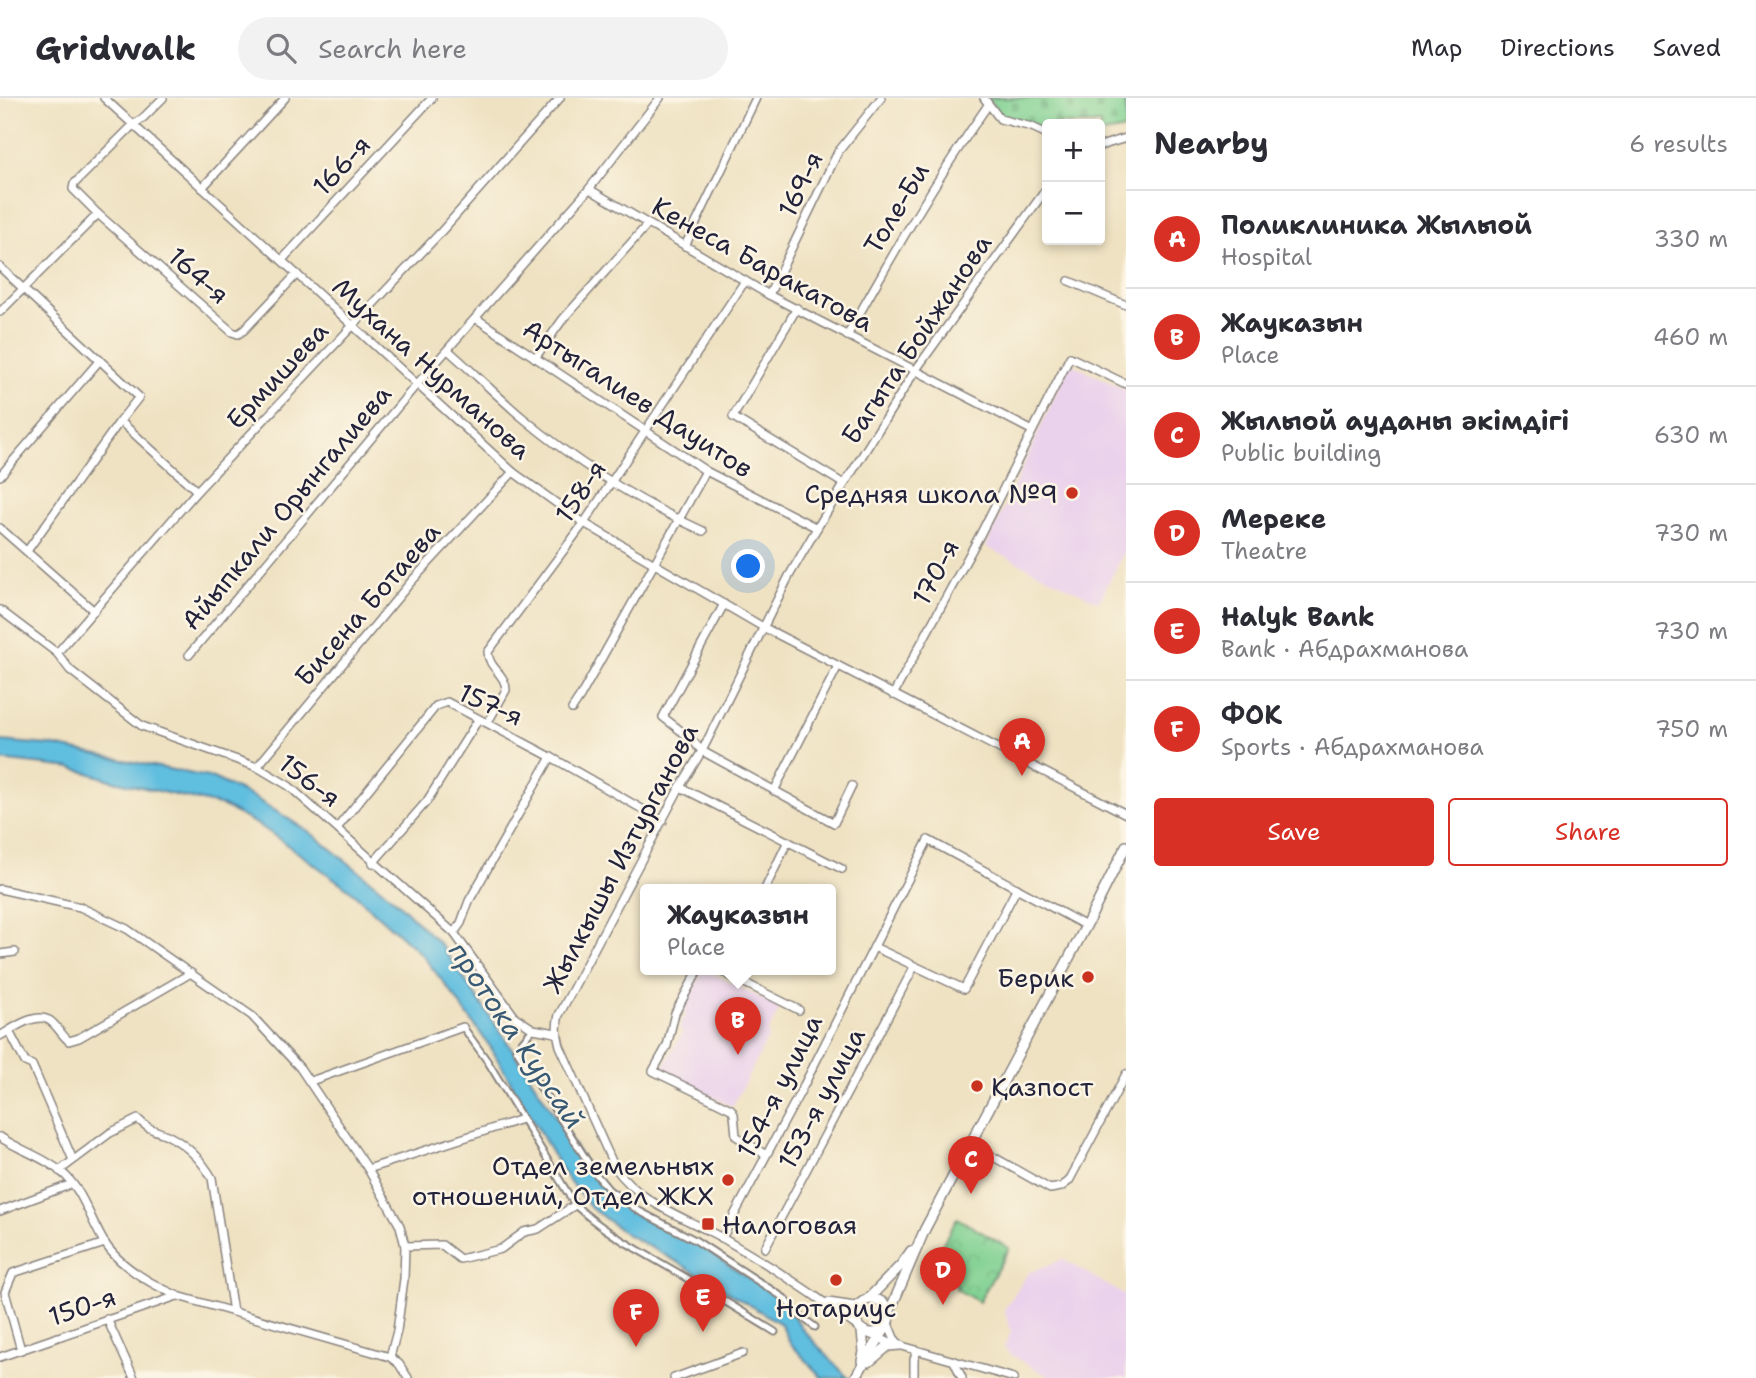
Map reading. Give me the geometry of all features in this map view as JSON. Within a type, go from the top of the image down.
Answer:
[{"type":"street","name":"Мухана Нурманова","points":[[104,98],[513,472],[584,523],[763,626],[1126,814]]},
{"type":"street","points":[[133,125],[163,98]]},
{"type":"street","points":[[202,188],[285,98]]},
{"type":"street","name":"166-я","points":[[282,260],[432,98]]},
{"type":"street","name":"Ермишева","points":[[57,653],[197,491],[440,233],[560,98]]},
{"type":"street","name":"Айыпкали Орынгалиева","points":[[189,655],[417,384],[589,189],[660,98]]},
{"type":"street","points":[[685,246],[756,98]]},
{"type":"street","name":"169-я","points":[[769,295],[838,152],[881,98]]},
{"type":"street","points":[[986,102],[1000,119],[1042,132]]},
{"type":"street","name":"Толе-Би","points":[[848,336],[897,246],[986,102]]},
{"type":"street","name":"164-я","points":[[133,125],[74,184],[73,189],[98,214],[232,332],[238,334],[297,274]]},
{"type":"street","points":[[1105,144],[1126,138]]},
{"type":"street","name":"Кенеса Баракатова","points":[[589,189],[769,295],[1031,430]]},
{"type":"street","name":"Багыта Бойжанова","points":[[763,626],[817,528],[915,372],[1042,195]]},
{"type":"street","points":[[0,312],[98,214]]},
{"type":"street","points":[[535,358],[563,318],[648,225]]},
{"type":"street","points":[[0,267],[139,397],[26,551]]},
{"type":"street","name":"158-я","points":[[488,722],[507,684],[489,660],[488,652],[584,523],[745,281]]},
{"type":"street","points":[[1069,281],[1126,305]]},
{"type":"street","points":[[797,309],[733,417],[844,484]]},
{"type":"street","name":"Артыгалиев Дауитов","points":[[477,318],[645,433],[706,471],[817,528]]},
{"type":"street","points":[[448,350],[524,419],[611,482],[703,531]]},
{"type":"street","name":"170-я","points":[[893,695],[1070,357],[1126,384]]},
{"type":"street","points":[[0,476],[100,360]]},
{"type":"street","points":[[120,421],[197,491]]},
{"type":"street","points":[[572,709],[706,471]]},
{"type":"street","name":"Бисена Ботаева","points":[[257,767],[410,583],[513,472]]},
{"type":"street","points":[[0,527],[94,611]]},
{"type":"street","points":[[724,604],[663,717],[702,751],[834,823],[852,786]]},
{"type":"street","name":"156-я","points":[[0,610],[57,653],[70,670],[142,726],[257,767],[289,786],[454,933],[515,1017],[533,1028],[556,1033]]},
{"type":"street","name":"Жылкышы Изтурганова","points":[[763,626],[702,751],[680,787],[559,1015],[556,1033],[560,1046],[614,1166],[626,1183],[649,1202],[722,1238],[824,1301],[863,1331],[880,1339],[1014,1378]]},
{"type":"street","points":[[774,791],[838,666]]},
{"type":"street","name":"157-я","points":[[338,827],[436,706],[447,702],[478,720],[488,722],[663,821]]},
{"type":"street","points":[[373,863],[427,801],[478,720]]},
{"type":"street","points":[[454,933],[551,757]]},
{"type":"street","points":[[680,787],[842,869]]},
{"type":"street","name":"154-я улица","points":[[722,1238],[928,840],[1017,888]]},
{"type":"street","points":[[767,884],[788,841]]},
{"type":"street","points":[[858,1374],[887,1326],[889,1313],[921,1238],[969,1143],[1126,846]]},
{"type":"street","points":[[874,947],[964,989],[1017,888],[1086,926]]},
{"type":"street","points":[[0,889],[80,907],[106,917],[143,939],[252,1016],[311,1081],[368,1169],[400,1226],[405,1245],[401,1301],[390,1357]]},
{"type":"street","points":[[0,954],[15,952]]},
{"type":"street","name":"153-я улица","points":[[765,1248],[914,967]]},
{"type":"street","points":[[0,1035],[42,1017],[50,1020],[69,1041],[79,1038],[191,973]]},
{"type":"street","points":[[696,975],[675,1013],[667,1046],[653,1071],[730,1110],[734,1114],[736,1136],[766,1156]]},
{"type":"street","points":[[735,975],[799,1010]]},
{"type":"street","points":[[311,1081],[463,1027],[488,1062],[575,1205],[593,1222],[633,1249],[775,1332]]},
{"type":"street","points":[[533,1028],[516,1049],[608,1190],[639,1211],[695,1240],[773,1291],[815,1327]]},
{"type":"street","points":[[9,1031],[25,1062],[32,1065],[73,1160]]},
{"type":"street","points":[[969,1143],[1050,1189],[1061,1187],[1069,1181],[1122,1088],[1126,1074]]},
{"type":"street","points":[[60,1171],[110,1133],[138,1119],[146,1128],[185,1146],[203,1162],[212,1178],[233,1312]]},
{"type":"street","points":[[368,1169],[522,1119]]},
{"type":"street","points":[[2,1141],[39,1157],[60,1171],[72,1184],[105,1243],[125,1265],[160,1287],[178,1296],[390,1357],[399,1364],[408,1378]]},
{"type":"street","points":[[0,1211],[72,1184]]},
{"type":"street","points":[[405,1245],[442,1245],[460,1259],[482,1255],[501,1249],[524,1232],[538,1229],[575,1205]]},
{"type":"street","points":[[858,1374],[864,1352],[863,1331],[856,1322],[856,1310],[901,1265],[921,1238]]},
{"type":"street","points":[[21,1350],[5,1292],[13,1273],[105,1243]]},
{"type":"street","name":"150-я","points":[[0,1357],[178,1296]]},
{"type":"street","points":[[824,1301],[884,1303],[889,1313]]},
{"type":"street","points":[[841,1314],[862,1302]]},
{"type":"street","points":[[107,1319],[134,1378]]},
{"type":"street","points":[[863,1331],[881,1332],[887,1326]]},
{"type":"street","points":[[887,1326],[900,1345]]},
{"type":"street","points":[[858,1374],[888,1346],[900,1345]]},
{"type":"street","points":[[914,1378],[917,1350]]},
{"type":"street","points":[[674,1378],[743,1353]]},
{"type":"street","points":[[954,1361],[962,1378]]},
{"type":"shaded area","points":[[1070,363],[1126,390],[1126,548],[1099,602],[986,547]]},
{"type":"shaded area","points":[[701,975],[716,975],[780,1008],[767,1034],[769,1036],[732,1107],[662,1070],[683,1031],[678,1029],[686,1014],[682,1011]]},
{"type":"shaded area","points":[[1063,1259],[1126,1296],[1126,1378],[1051,1378],[1010,1354],[1004,1347],[1011,1332],[1004,1310],[1028,1273]]},
{"type":"green space","points":[[989,98],[1126,98],[1126,129],[1105,133],[1105,119],[1042,119],[1042,128],[999,117]]},
{"type":"green space","points":[[957,1218],[1009,1248],[979,1302],[928,1269]]},
{"type":"water","points":[[0,741],[49,745],[213,778],[253,797],[311,833],[395,900],[441,945],[521,1062],[597,1182],[613,1198],[648,1221],[694,1242],[776,1296],[793,1314],[803,1330],[848,1378],[822,1378],[790,1343],[781,1324],[626,1234],[591,1208],[564,1174],[491,1048],[451,992],[422,955],[350,890],[262,827],[223,806],[114,781],[72,768],[0,760]]},
{"type":"place","name":"Средняя школа №9","points":[[1072,493]]},
{"type":"place","name":"Поликлиника Жылыой","points":[[1022,776]]},
{"type":"place","name":"Берик","points":[[1088,977]]},
{"type":"place","name":"Жауказын","points":[[738,1055]]},
{"type":"place","name":"Қазпост","points":[[977,1086]]},
{"type":"place","name":"Отдел земельных отношений, Отдел ЖКХ","points":[[728,1180]]},
{"type":"place","name":"Жылыой ауданы әкімдігі","points":[[971,1194]]},
{"type":"place","name":"Налоговая","points":[[708,1224]]},
{"type":"place","name":"Нотариус","points":[[836,1280]]},
{"type":"place","name":"Мереке","points":[[943,1305]]},
{"type":"place","name":"Halyk Bank","points":[[703,1332]]},
{"type":"place","name":"ФОК","points":[[636,1347]]},
{"type":"water label","name":"протока Курсай","points":[[517,1035]]}]
